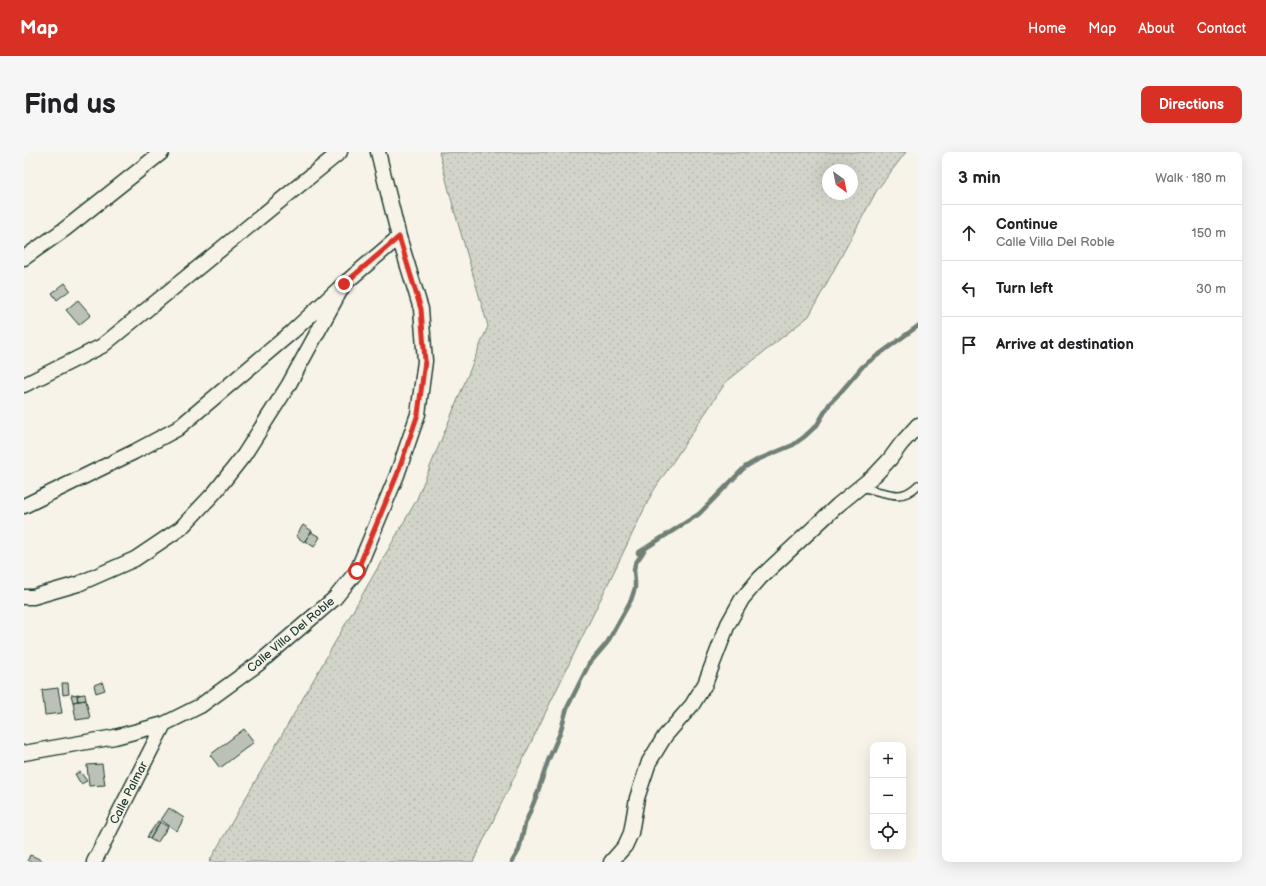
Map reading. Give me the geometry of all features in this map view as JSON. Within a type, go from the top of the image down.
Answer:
[{"type":"street","points":[[24,258],[65,229],[162,152]]},
{"type":"street","points":[[24,385],[102,346],[340,152]]},
{"type":"street","name":"Calle Villa Del Roble","points":[[24,753],[115,738],[164,724],[200,706],[258,664],[336,598],[357,571],[397,475],[418,414],[425,361],[421,309],[399,237],[378,152]]},
{"type":"street","points":[[24,506],[134,452],[176,429],[292,332],[344,284],[399,237]]},
{"type":"street","points":[[24,598],[78,584],[136,559],[181,528],[215,492],[244,455],[288,386],[344,284]]},
{"type":"street","points":[[611,862],[625,846],[632,833],[637,798],[649,762],[665,736],[692,706],[706,684],[728,624],[742,599],[760,578],[876,474],[918,425]]},
{"type":"street","name":"Calle Palmar","points":[[94,862],[164,724]]},
{"type":"lane","points":[[860,487],[899,495],[907,493],[918,485]]},
{"type":"shaded area","points":[[439,152],[906,152],[877,190],[809,316],[726,382],[652,493],[473,862],[209,862],[416,501],[488,326]]},
{"type":"building","points":[[65,283],[70,290],[57,300],[52,293]]},
{"type":"building","points":[[78,300],[91,315],[79,325],[66,310]]},
{"type":"building","points":[[303,525],[312,531],[304,542],[296,536]]},
{"type":"building","points":[[311,532],[320,537],[314,547],[305,541]]},
{"type":"building","points":[[102,682],[105,690],[96,693],[94,685]]},
{"type":"building","points":[[62,683],[68,683],[69,694],[63,695]]},
{"type":"building","points":[[58,688],[62,713],[45,715],[42,690]]},
{"type":"building","points":[[79,694],[80,695],[77,695],[78,701],[73,702],[71,695]]},
{"type":"building","points":[[85,694],[86,700],[78,701],[77,695]]},
{"type":"building","points":[[86,700],[90,718],[76,720],[73,702]]},
{"type":"building","points":[[244,729],[254,742],[220,768],[210,755]]},
{"type":"building","points":[[102,764],[105,785],[89,786],[87,765]]},
{"type":"building","points":[[80,772],[87,781],[81,784],[75,774]]},
{"type":"building","points":[[169,808],[184,818],[177,831],[161,820]]},
{"type":"building","points":[[158,821],[160,822],[150,839],[147,837]]},
{"type":"building","points":[[160,822],[168,827],[157,843],[150,839]]},
{"type":"building","points":[[30,855],[35,857],[45,862],[27,862]]},
{"type":"waterway","points":[[512,862],[519,850],[525,824],[560,733],[567,708],[589,664],[607,643],[631,600],[635,588],[635,564],[646,548],[638,553],[699,514],[745,467],[757,460],[793,445],[804,437],[817,425],[830,403],[863,366],[918,326]]},
{"type":"route","points":[[344,284],[399,237],[421,309],[425,361],[418,414],[397,475],[357,571]]}]
